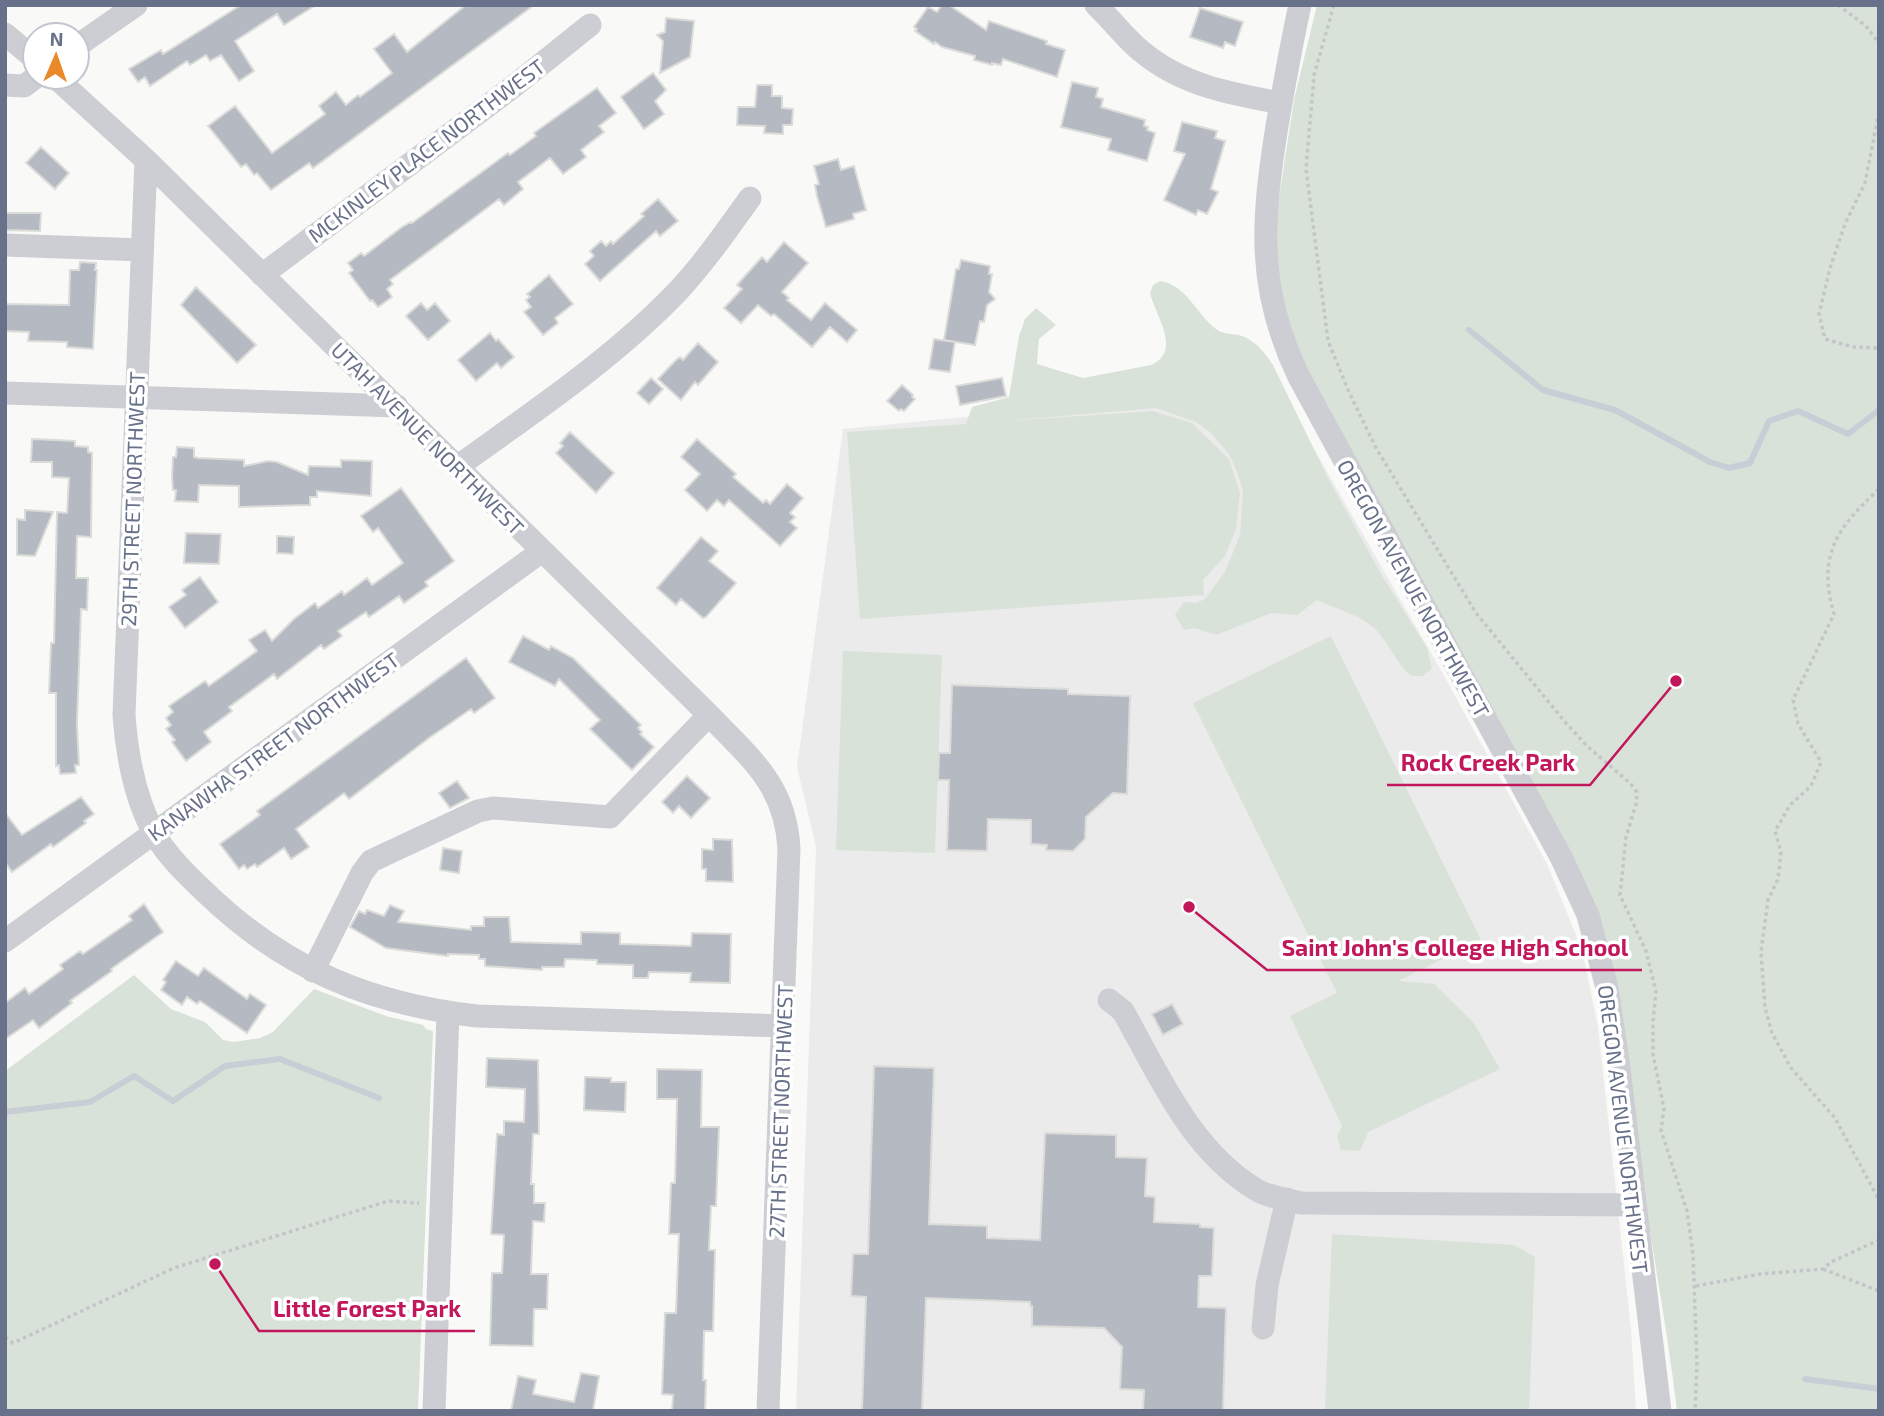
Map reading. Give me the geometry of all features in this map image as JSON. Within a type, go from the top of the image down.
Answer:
[{"type":"street","points":[[91,36],[136,5]]},
{"type":"street","points":[[1096,5],[1137,48],[1173,74],[1233,95],[1281,103]]},
{"type":"street","name":"OREGON AVENUE NORTHWEST","points":[[1300,5],[1268,186],[1265,238],[1270,292],[1281,337],[1306,389],[1544,824],[1583,902],[1593,930],[1607,988],[1619,1068],[1660,1411]]},
{"type":"street","name":"MCKINLEY PLACE NORTHWEST","points":[[262,275],[514,86],[590,25]]},
{"type":"street","points":[[5,34],[21,48]]},
{"type":"street","name":"UTAH AVENUE NORTHWEST","points":[[70,91],[146,160],[709,715],[761,769],[784,811]]},
{"type":"street","name":"29TH STREET NORTHWEST","points":[[146,160],[124,715],[129,760],[142,806],[154,833],[170,857],[233,918],[282,954],[361,992],[449,1013],[512,1019],[783,1026]]},
{"type":"street","points":[[457,467],[587,371],[645,323],[705,260],[750,198]]},
{"type":"street","points":[[5,245],[142,250]]},
{"type":"street","points":[[5,393],[397,407]]},
{"type":"street","name":"KANAWHA STREET NORTHWEST","points":[[5,942],[542,551]]},
{"type":"street","points":[[313,971],[362,873],[371,861],[478,811],[493,808],[611,817],[709,715]]},
{"type":"street","name":"27TH STREET NORTHWEST","points":[[768,1411],[789,849],[784,811]]},
{"type":"street","points":[[1109,1000],[1123,1012],[1184,1119],[1220,1163],[1257,1191],[1301,1203],[1635,1205]]},
{"type":"street","points":[[434,1411],[449,1013]]},
{"type":"street","points":[[1263,1328],[1267,1285],[1287,1199]]},
{"type":"path","points":[[1334,5],[1314,75],[1306,169],[1328,341],[1376,448],[1476,613],[1565,722],[1637,792],[1626,837],[1620,895],[1646,951],[1656,992],[1653,1054],[1664,1109],[1661,1130],[1687,1212],[1696,1286],[1698,1365],[1695,1411]]},
{"type":"path","points":[[1838,5],[1866,26],[1879,43]]},
{"type":"path","points":[[1879,112],[1865,183],[1845,224],[1830,268],[1819,314],[1825,339],[1853,347],[1879,348]]},
{"type":"path","points":[[1879,489],[1850,516],[1831,552],[1827,591],[1834,614],[1793,700],[1798,724],[1821,762],[1811,786],[1790,805],[1775,831],[1781,852],[1778,879],[1769,900],[1761,952],[1765,1008],[1772,1033],[1791,1068],[1835,1118],[1879,1200]]},
{"type":"path","points":[[5,1337],[13,1343],[174,1268],[289,1230],[388,1201],[442,1204]]},
{"type":"path","points":[[1823,1269],[1830,1262],[1879,1240]]},
{"type":"path","points":[[1696,1286],[1760,1274],[1823,1269],[1879,1291]]},
{"type":"shaded area","points":[[1317,5],[1879,5],[1879,1411],[1677,1411],[1642,1178],[1619,999],[1612,964],[1591,895],[1296,349],[1276,276],[1276,217],[1294,100]]},
{"type":"shaded area","points":[[1160,281],[1184,294],[1216,329],[1252,341],[1273,365],[1328,478],[1381,574],[1427,648],[1432,669],[1422,676],[1411,676],[1406,671],[1371,625],[1317,600],[1297,615],[1271,613],[1216,635],[1195,628],[1184,630],[1175,615],[1184,602],[1196,603],[1205,599],[1225,572],[1240,535],[1243,491],[1229,454],[1210,432],[1196,422],[1156,408],[1003,421],[1153,411],[1192,423],[1229,459],[1240,493],[1236,529],[1225,556],[1203,580],[1204,595],[860,619],[847,432],[966,424],[972,407],[1009,397],[1019,336],[1025,319],[1036,308],[1056,325],[1039,339],[1037,364],[1083,378],[1151,365],[1160,359],[1166,342],[1150,293],[1153,285]]},
{"type":"shaded area","points":[[1274,379],[1443,674],[1547,864],[1582,950],[1598,1027],[1631,1329],[1636,1411],[796,1411],[816,847],[797,767],[843,429],[1075,406]]},
{"type":"shaded area","points":[[1331,636],[1481,940],[1398,981],[1434,984],[1473,1022],[1500,1069],[1368,1132],[1360,1151],[1341,1150],[1337,1136],[1342,1126],[1290,1016],[1337,993],[1193,703]]},
{"type":"shaded area","points":[[843,651],[942,655],[935,853],[836,850]]},
{"type":"shaded area","points":[[134,975],[171,1009],[205,1022],[223,1040],[234,1042],[260,1038],[273,1032],[314,989],[386,1016],[423,1025],[433,1031],[418,1411],[5,1411],[5,1071]]},
{"type":"shaded area","points":[[1332,1234],[1514,1245],[1535,1257],[1529,1411],[1325,1411]]},
{"type":"building","points":[[241,5],[316,5],[284,25],[277,14],[235,41],[254,71],[239,81],[221,55],[210,61],[206,55],[190,65],[187,61],[150,86],[145,77],[138,82],[129,69],[161,50],[163,54]]},
{"type":"building","points":[[466,5],[534,5],[313,168],[309,163],[271,190],[246,164],[241,167],[208,126],[235,106],[272,153],[325,114],[319,106],[336,92],[346,105],[392,73],[374,49],[394,34],[407,52]]},
{"type":"building","points":[[942,5],[949,5],[986,30],[989,21],[1065,50],[1057,77],[1003,59],[1001,65],[974,60],[975,56],[942,47],[935,42],[934,44],[915,31],[917,29],[914,27],[928,7],[937,12]]},
{"type":"building","points":[[1200,8],[1243,22],[1235,46],[1225,42],[1223,48],[1190,37]]},
{"type":"building","points":[[666,18],[694,21],[690,57],[660,73],[663,41],[657,35],[665,32]]},
{"type":"building","points":[[653,73],[666,90],[655,101],[664,114],[644,129],[621,97]]},
{"type":"building","points":[[1072,82],[1098,88],[1096,97],[1103,99],[1101,107],[1145,120],[1144,126],[1148,127],[1147,130],[1155,133],[1147,161],[1108,150],[1111,139],[1061,127]]},
{"type":"building","points":[[757,85],[772,85],[772,96],[782,96],[782,108],[793,109],[792,125],[783,125],[783,134],[764,133],[765,126],[737,125],[738,107],[755,107]]},
{"type":"building","points":[[597,88],[616,113],[599,126],[604,132],[581,150],[586,157],[563,174],[550,158],[518,182],[523,189],[504,205],[499,199],[390,280],[393,284],[387,289],[392,297],[378,307],[370,301],[349,273],[353,270],[348,263],[361,253],[364,256],[508,153],[510,155],[536,136],[534,133]]},
{"type":"building","points":[[1182,122],[1217,131],[1215,138],[1225,141],[1211,189],[1218,192],[1207,214],[1198,210],[1196,215],[1164,200],[1185,154],[1174,151]]},
{"type":"building","points":[[41,147],[69,173],[55,189],[26,163]]},
{"type":"building","points":[[838,159],[841,170],[854,166],[866,210],[853,214],[854,219],[826,227],[817,196],[815,185],[819,184],[814,166]]},
{"type":"building","points":[[658,199],[678,221],[660,236],[656,231],[600,281],[585,264],[594,256],[590,251],[601,241],[606,246],[611,241],[613,244],[644,216],[641,214]]},
{"type":"building","points":[[5,213],[41,213],[40,231],[5,230]]},
{"type":"building","points":[[784,242],[808,263],[782,292],[789,298],[787,300],[811,320],[825,303],[857,330],[847,342],[830,327],[812,347],[774,314],[771,316],[758,305],[741,323],[724,308],[742,289],[737,285],[762,257],[767,262]]},
{"type":"building","points":[[961,260],[990,266],[989,274],[992,274],[989,292],[995,299],[987,305],[984,322],[980,321],[975,345],[944,340],[956,269],[959,269]]},
{"type":"building","points":[[80,262],[96,263],[93,349],[67,347],[67,342],[28,341],[29,332],[5,331],[5,304],[69,305],[70,270],[79,270]]},
{"type":"building","points":[[549,275],[573,304],[555,318],[558,323],[543,335],[524,312],[531,307],[526,300],[530,297],[527,294]]},
{"type":"building","points":[[196,287],[256,345],[237,363],[181,305]]},
{"type":"building","points":[[421,303],[427,310],[435,303],[450,321],[428,340],[406,316]]},
{"type":"building","points":[[490,333],[514,357],[501,368],[497,363],[476,381],[458,360]]},
{"type":"building","points":[[934,339],[955,342],[950,372],[929,369]]},
{"type":"building","points":[[698,343],[718,362],[698,385],[695,382],[681,400],[658,379],[680,357],[683,360]]},
{"type":"building","points":[[651,378],[663,389],[649,404],[637,393]]},
{"type":"building","points":[[1002,378],[1006,396],[960,405],[956,386]]},
{"type":"building","points":[[902,385],[915,399],[904,411],[899,411],[887,401]]},
{"type":"building","points":[[570,432],[614,473],[596,493],[556,453],[563,446],[560,443]]},
{"type":"building","points":[[32,439],[75,441],[75,446],[88,447],[88,452],[92,453],[91,537],[77,536],[76,578],[88,578],[87,610],[81,609],[77,724],[79,765],[75,765],[76,773],[60,774],[59,765],[56,766],[56,693],[49,693],[51,643],[54,643],[57,512],[67,513],[69,478],[52,477],[52,462],[31,462]]},
{"type":"building","points":[[697,439],[736,474],[733,477],[763,503],[766,500],[770,504],[787,484],[803,498],[790,513],[795,517],[790,522],[797,528],[780,546],[729,500],[724,506],[717,500],[707,511],[685,490],[700,474],[681,457]]},
{"type":"building","points":[[177,447],[194,448],[194,457],[198,458],[244,460],[244,466],[277,462],[308,475],[309,466],[341,467],[341,460],[372,461],[371,496],[317,491],[317,497],[310,497],[310,505],[239,507],[239,486],[199,485],[198,502],[175,501],[176,490],[173,490],[172,477],[173,457],[176,457]]},
{"type":"building","points":[[401,488],[454,561],[425,582],[428,586],[404,603],[399,596],[369,617],[366,612],[338,631],[342,636],[324,649],[321,645],[277,679],[274,674],[229,707],[232,711],[204,732],[211,742],[186,761],[166,729],[171,725],[166,718],[173,712],[169,706],[205,681],[209,686],[257,651],[249,640],[265,630],[272,641],[315,603],[318,608],[342,591],[344,595],[367,578],[372,585],[403,563],[378,528],[373,532],[361,516]]},
{"type":"building","points":[[25,510],[53,512],[35,556],[17,555],[17,519],[25,520]]},
{"type":"building","points":[[186,533],[221,534],[219,564],[184,563]]},
{"type":"building","points":[[277,536],[294,537],[293,554],[277,553]]},
{"type":"building","points":[[701,537],[718,551],[709,561],[736,583],[703,618],[681,599],[676,605],[657,588]]},
{"type":"building","points":[[200,577],[218,602],[185,628],[169,607],[186,595],[182,590]]},
{"type":"building","points":[[523,636],[549,650],[551,646],[573,658],[641,725],[638,728],[642,732],[640,734],[654,747],[632,770],[590,729],[600,720],[559,679],[555,686],[509,662]]},
{"type":"building","points":[[466,658],[495,698],[474,713],[471,709],[429,738],[349,799],[344,793],[296,829],[309,847],[291,859],[284,848],[257,867],[255,864],[247,869],[244,865],[239,869],[220,844],[260,815],[257,811]]},
{"type":"building","points":[[952,685],[1068,689],[1068,694],[1130,696],[1127,794],[1113,793],[1086,817],[1085,839],[1073,851],[1046,850],[1047,845],[1031,844],[1031,820],[988,819],[987,851],[947,850],[949,780],[938,780],[939,753],[950,753]]},
{"type":"building","points":[[687,776],[710,798],[691,818],[679,806],[673,813],[662,802]]},
{"type":"building","points":[[457,781],[469,798],[450,808],[439,793]]},
{"type":"building","points":[[81,797],[94,814],[84,821],[86,823],[12,872],[5,862],[5,813],[22,835]]},
{"type":"building","points":[[713,839],[732,840],[733,882],[706,881],[706,869],[702,869],[702,849],[713,850]]},
{"type":"building","points":[[443,848],[462,851],[459,873],[440,870]]},
{"type":"building","points":[[144,904],[163,932],[111,969],[112,971],[70,1001],[72,1003],[39,1028],[33,1020],[5,1039],[5,1003],[25,988],[29,994],[63,969],[60,965],[80,951],[83,954],[132,920],[129,916]]},
{"type":"building","points":[[390,905],[404,911],[398,922],[471,930],[471,926],[484,926],[484,917],[509,917],[511,942],[581,944],[581,932],[620,933],[620,944],[691,946],[692,933],[731,934],[730,983],[690,982],[691,973],[649,972],[648,978],[633,978],[633,965],[597,964],[597,960],[565,959],[564,967],[542,967],[542,970],[485,966],[485,959],[479,959],[479,955],[448,956],[386,948],[350,927],[359,911],[365,914],[367,910],[384,916]]},
{"type":"building","points":[[176,961],[198,976],[204,968],[247,999],[250,994],[266,1005],[247,1033],[200,1001],[197,1004],[187,997],[182,1005],[161,990],[166,982],[163,980]]},
{"type":"building","points":[[1172,1004],[1183,1024],[1163,1035],[1152,1014]]},
{"type":"building","points":[[487,1058],[538,1060],[539,1134],[533,1134],[531,1184],[534,1184],[534,1203],[545,1203],[544,1222],[533,1221],[531,1274],[548,1274],[547,1309],[534,1309],[533,1346],[490,1345],[492,1273],[502,1273],[504,1235],[491,1234],[497,1134],[504,1135],[504,1121],[524,1122],[525,1089],[486,1087]]},
{"type":"building","points":[[874,1066],[934,1068],[929,1224],[987,1226],[987,1238],[1040,1240],[1045,1133],[1116,1135],[1116,1157],[1147,1158],[1145,1196],[1155,1197],[1154,1222],[1200,1224],[1200,1227],[1214,1228],[1212,1276],[1199,1276],[1198,1307],[1226,1308],[1223,1411],[1143,1411],[1144,1390],[1120,1389],[1122,1347],[1104,1328],[1032,1326],[1030,1302],[926,1298],[922,1411],[862,1411],[866,1297],[851,1296],[853,1254],[868,1254]]},
{"type":"building","points":[[657,1069],[702,1070],[701,1127],[719,1127],[716,1206],[711,1206],[709,1250],[715,1250],[713,1331],[704,1331],[705,1411],[672,1411],[673,1395],[662,1394],[665,1313],[676,1313],[679,1234],[669,1234],[671,1183],[675,1183],[677,1099],[657,1099]]},
{"type":"building","points":[[585,1077],[611,1078],[611,1082],[626,1082],[625,1112],[584,1110]]},
{"type":"building","points":[[581,1373],[599,1376],[593,1411],[511,1411],[518,1376],[536,1380],[533,1394],[574,1402]]},
{"type":"waterway","points":[[1469,330],[1543,390],[1615,410],[1710,462],[1729,468],[1750,463],[1769,421],[1798,411],[1848,434],[1879,410]]},
{"type":"waterway","points":[[5,1112],[90,1102],[134,1076],[173,1101],[225,1066],[280,1059],[379,1098]]},
{"type":"waterway","points":[[1805,1379],[1879,1389]]},
{"type":"place","name":"Rock Creek Park","points":[[1676,681]]},
{"type":"place","name":"Saint John's College High School","points":[[1189,907]]},
{"type":"place","name":"Little Forest Park","points":[[215,1264]]}]
